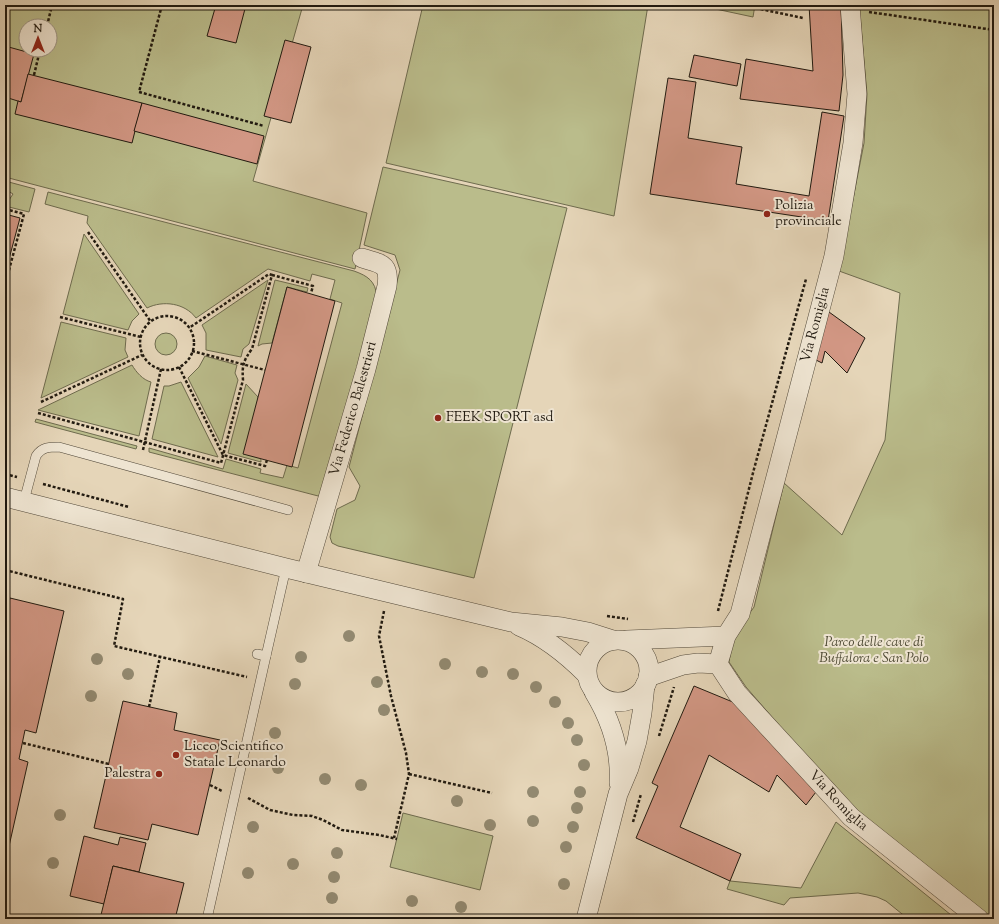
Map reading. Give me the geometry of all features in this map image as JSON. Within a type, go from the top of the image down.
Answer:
[{"type":"street","name":"Via Romiglia","points":[[850,7],[857,94],[853,143],[834,256],[740,614],[726,636],[718,664],[737,693],[850,817],[979,919]]},
{"type":"street","name":"Via Federico Balestrieri","points":[[306,573],[366,369],[387,286],[388,275],[386,269],[381,264],[362,258]]},
{"type":"street","points":[[5,497],[306,573],[511,622],[532,631],[551,644],[570,658],[586,674]]},
{"type":"street","points":[[511,622],[537,623],[562,627],[620,640],[635,645],[644,655],[649,668],[637,741],[629,768],[618,794],[586,919]]},
{"type":"street","points":[[618,794],[620,772],[616,744],[613,730],[605,710],[589,683],[586,674],[590,655],[596,648],[604,643],[620,640],[726,636]]},
{"type":"street","points":[[594,692],[602,698],[621,702],[631,699],[639,693],[647,681],[683,665],[698,663],[718,664]]},
{"type":"lane","points":[[24,501],[36,456],[39,451],[45,448],[59,448],[288,510]]},
{"type":"lane","points":[[207,919],[235,796],[262,655],[277,610],[286,568]]},
{"type":"lane","points":[[267,607],[277,610]]},
{"type":"path","points":[[49,18],[52,5]]},
{"type":"path","points":[[162,5],[140,92],[264,126]]},
{"type":"path","points":[[741,5],[803,18]]},
{"type":"path","points":[[850,7],[994,30]]},
{"type":"path","points":[[34,75],[38,58]]},
{"type":"path","points":[[5,209],[24,214],[14,245],[5,285]]},
{"type":"path","points":[[88,232],[151,322]]},
{"type":"path","points":[[717,615],[754,469],[808,272]]},
{"type":"path","points":[[188,328],[269,274],[313,286],[311,293]]},
{"type":"path","points":[[38,413],[221,463],[243,380],[243,364],[245,358],[252,349],[272,275]]},
{"type":"path","points":[[60,317],[141,337]]},
{"type":"path","points":[[162,317],[171,317],[179,320],[188,328],[194,340],[190,358],[183,365],[166,370],[149,364],[140,348],[143,332],[151,322],[162,317]]},
{"type":"path","points":[[192,351],[265,370]]},
{"type":"path","points":[[41,402],[142,354]]},
{"type":"path","points":[[179,367],[223,455],[265,466],[267,460]]},
{"type":"path","points":[[143,450],[161,369]]},
{"type":"path","points":[[5,474],[130,507]]},
{"type":"path","points":[[5,570],[123,599],[114,646],[248,678]]},
{"type":"path","points":[[210,785],[223,792],[249,799],[270,810],[293,815],[312,816],[342,830],[379,835],[395,839],[409,774],[406,753],[391,696],[379,636],[385,609]]},
{"type":"path","points":[[600,616],[631,620]]},
{"type":"path","points":[[149,707],[160,656]]},
{"type":"path","points":[[659,738],[676,684]]},
{"type":"path","points":[[23,743],[109,764]]},
{"type":"path","points":[[409,774],[492,793]]},
{"type":"path","points":[[631,826],[642,789]]},
{"type":"green space","points":[[5,5],[303,5],[253,181],[367,213],[355,269],[5,177]]},
{"type":"green space","points":[[423,5],[648,5],[614,216],[386,163]]},
{"type":"green space","points":[[697,5],[755,5],[753,17]]},
{"type":"green space","name":"Parco delle cave di Buffalora e San Polo","points":[[859,5],[994,5],[994,919],[855,813],[746,687],[729,662],[733,637],[754,607],[784,483],[842,535],[885,440],[900,293],[839,271],[864,143],[867,94]]},
{"type":"green space","name":"FEEK SPORT asd","points":[[383,167],[567,208],[474,578],[338,546],[332,543],[330,537],[337,509],[355,500],[360,486],[349,467],[400,270],[395,255],[364,245]]},
{"type":"green space","points":[[5,181],[35,189],[29,212],[5,206],[5,197],[9,200],[13,194],[5,189]]},
{"type":"green space","points":[[48,192],[354,271],[367,277],[373,283],[377,296],[322,497],[149,452],[149,448],[223,469],[226,459],[261,469],[260,473],[283,478],[287,465],[298,468],[342,303],[330,299],[335,280],[312,274],[310,281],[268,269],[196,318],[186,309],[173,304],[160,304],[147,308],[87,223],[88,216],[45,204]]},
{"type":"green space","points":[[84,234],[139,314],[132,321],[128,330],[63,314]]},
{"type":"green space","points":[[268,280],[249,344],[243,349],[241,357],[206,350],[206,333],[202,325]]},
{"type":"green space","points":[[275,280],[308,288],[307,292],[287,287],[272,343],[258,346]]},
{"type":"green space","points":[[61,322],[126,338],[125,350],[128,357],[41,398]]},
{"type":"green space","points":[[166,333],[174,336],[177,344],[174,352],[166,355],[158,352],[155,344],[158,336]]},
{"type":"green space","points":[[205,356],[237,365],[235,373],[238,380],[221,444],[188,378],[199,367]]},
{"type":"green space","points":[[132,365],[140,375],[151,382],[139,436],[38,410]]},
{"type":"green space","points":[[181,382],[218,457],[152,439],[164,386]]},
{"type":"green space","points":[[246,384],[258,397],[261,462],[228,453]]},
{"type":"green space","points":[[36,419],[137,446],[136,449],[35,422]]},
{"type":"green space","points":[[403,813],[493,836],[480,890],[390,867]]},
{"type":"green space","points":[[836,822],[956,919],[907,918],[886,901],[877,897],[858,893],[790,898],[784,905],[727,889],[730,881],[801,888]]},
{"type":"building","points":[[216,5],[246,5],[236,43],[207,36]]},
{"type":"building","points":[[809,5],[841,5],[843,75],[839,111],[740,99],[746,59],[813,71]]},
{"type":"building","points":[[285,40],[311,47],[291,123],[264,116]]},
{"type":"building","points":[[5,46],[18,50],[18,58],[33,58],[21,102],[5,97]]},
{"type":"building","points":[[694,55],[741,64],[737,86],[689,77]]},
{"type":"building","points":[[28,74],[142,103],[132,143],[15,114],[18,101],[21,102]]},
{"type":"building","points":[[668,78],[696,82],[688,138],[742,147],[736,184],[809,196],[822,112],[844,116],[828,221],[650,194]]},
{"type":"building","points":[[142,103],[264,136],[257,164],[134,131]]},
{"type":"building","points":[[5,214],[20,218],[5,274]]},
{"type":"building","points":[[287,287],[335,301],[292,467],[243,454]]},
{"type":"building","points":[[829,312],[865,338],[847,373],[825,351],[822,363],[812,358]]},
{"type":"building","points":[[10,598],[64,611],[36,733],[25,730],[19,759],[28,762],[5,864],[5,620]]},
{"type":"building","points":[[694,686],[740,705],[819,788],[806,805],[777,775],[769,792],[709,755],[680,827],[741,854],[730,881],[636,838],[658,786],[652,783]]},
{"type":"building","name":"Palestra","points":[[123,701],[177,713],[174,730],[220,740],[198,835],[152,824],[148,840],[94,828]]},
{"type":"building","points":[[84,836],[118,845],[120,837],[146,843],[139,872],[113,866],[104,904],[70,896]]},
{"type":"building","points":[[113,866],[184,883],[175,919],[100,919]]},
{"type":"place","name":"Polizia provinciale","points":[[767,214]]},
{"type":"place","name":"FEEK SPORT asd","points":[[438,418]]},
{"type":"place","name":"Liceo Scientifico Statale Leonardo","points":[[176,755]]},
{"type":"place","name":"Palestra","points":[[159,774]]}]
